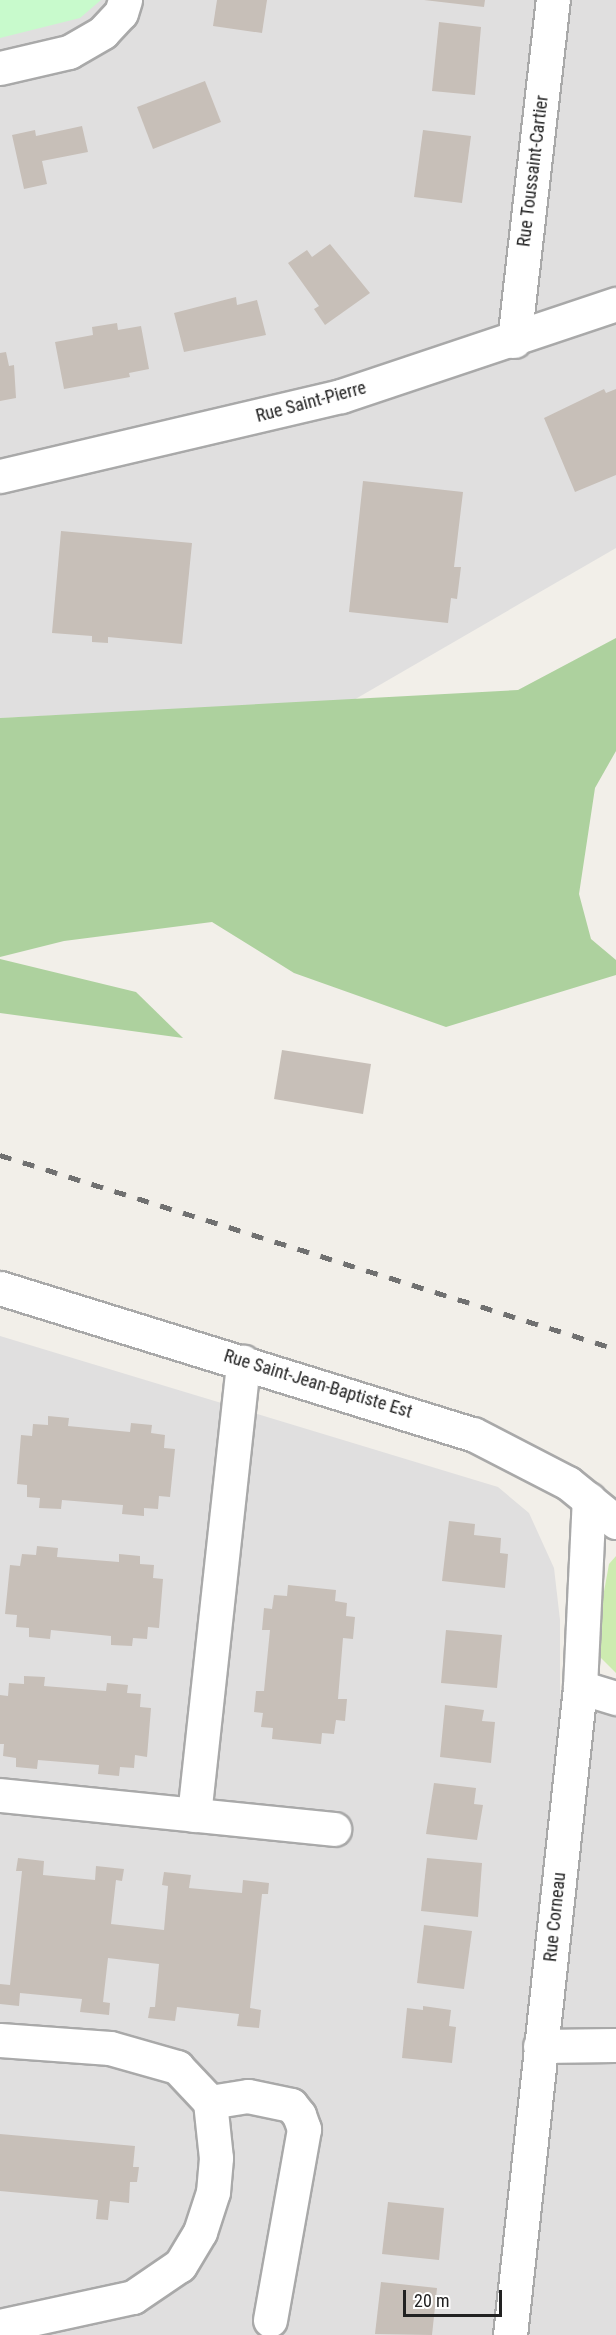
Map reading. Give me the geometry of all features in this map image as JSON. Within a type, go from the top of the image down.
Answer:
[{"type":"street","points":[[0,68],[69,52],[103,32],[121,13],[125,0]]},
{"type":"street","name":"Rue Toussaint-Cartier","points":[[514,341],[553,0]]},
{"type":"street","name":"Rue Saint-Pierre","points":[[0,476],[341,396],[514,341],[616,304]]},
{"type":"street","name":"Rue Saint-Jean-Baptiste Est","points":[[0,1288],[473,1434],[515,1453],[589,1499],[616,1522]]},
{"type":"street","points":[[194,1815],[243,1362]]},
{"type":"street","name":"Rue Corneau","points":[[510,2335],[580,1687],[589,1499]]},
{"type":"street","points":[[580,1687],[616,1698]]},
{"type":"street","points":[[0,1795],[334,1829]]},
{"type":"street","points":[[0,2040],[110,2048],[177,2067],[210,2102],[216,2158],[213,2192],[200,2232],[180,2265],[133,2296],[0,2326]]},
{"type":"street","points":[[540,2046],[616,2045]]},
{"type":"street","points":[[210,2102],[248,2096],[291,2106],[299,2115],[304,2129],[270,2320]]},
{"type":"shaded area","points":[[0,0],[616,0],[616,548],[352,701],[0,718]]},
{"type":"shaded area","points":[[0,1336],[498,1487],[529,1513],[554,1568],[560,1620],[560,1694],[616,1708],[616,2335],[0,2335]]},
{"type":"green space","points":[[0,0],[101,0],[80,18],[0,38]]},
{"type":"green space","points":[[616,638],[616,751],[595,788],[579,894],[591,939],[616,960],[616,975],[446,1027],[294,973],[212,922],[64,941],[0,957],[0,718],[518,690]]},
{"type":"green space","points":[[0,959],[136,992],[183,1038],[0,1013]]},
{"type":"green space","points":[[616,1556],[616,1673],[601,1658],[595,1641],[609,1564]]},
{"type":"building","points":[[217,0],[267,0],[262,33],[213,26]]},
{"type":"building","points":[[424,0],[485,0],[484,7]]},
{"type":"building","points":[[439,22],[481,27],[475,95],[432,91]]},
{"type":"building","points":[[205,81],[221,122],[153,149],[137,107]]},
{"type":"building","points":[[82,126],[88,152],[42,161],[47,184],[24,189],[12,135],[35,130],[36,136]]},
{"type":"building","points":[[423,130],[471,136],[462,203],[414,197]]},
{"type":"building","points":[[330,244],[370,293],[325,325],[314,309],[319,306],[288,263],[307,250],[312,257]]},
{"type":"building","points":[[236,297],[237,305],[257,300],[266,335],[184,352],[174,313]]},
{"type":"building","points":[[117,323],[118,330],[141,326],[149,369],[129,373],[130,377],[64,389],[55,342],[93,335],[92,327]]},
{"type":"building","points":[[6,352],[9,366],[14,365],[16,398],[0,401],[0,353]]},
{"type":"building","points":[[604,389],[606,393],[616,389],[616,475],[575,492],[544,418]]},
{"type":"building","points":[[363,481],[463,492],[454,567],[461,567],[457,599],[451,598],[448,623],[349,612]]},
{"type":"building","points":[[61,531],[192,543],[182,644],[108,637],[108,643],[92,642],[92,636],[52,633]]},
{"type":"building","points":[[282,1050],[371,1064],[363,1114],[274,1099]]},
{"type":"building","points":[[48,1416],[69,1418],[68,1426],[130,1432],[131,1423],[152,1425],[151,1433],[165,1435],[164,1448],[175,1449],[170,1497],[159,1496],[158,1509],[144,1508],[144,1516],[122,1514],[123,1505],[62,1500],[61,1509],[39,1508],[40,1498],[27,1497],[27,1485],[17,1484],[21,1435],[32,1436],[33,1424],[48,1425]]},
{"type":"building","points":[[449,1521],[475,1524],[474,1535],[501,1538],[500,1553],[508,1554],[505,1588],[442,1581]]},
{"type":"building","points":[[37,1546],[58,1548],[57,1557],[119,1562],[119,1554],[140,1556],[140,1564],[154,1565],[153,1578],[163,1579],[159,1628],[148,1627],[147,1639],[133,1638],[132,1646],[111,1645],[111,1636],[51,1630],[50,1639],[29,1637],[29,1628],[16,1627],[17,1615],[5,1614],[10,1565],[20,1566],[22,1554],[36,1555]]},
{"type":"building","points":[[288,1585],[336,1590],[335,1601],[347,1603],[346,1616],[355,1617],[353,1639],[343,1638],[338,1699],[347,1699],[345,1721],[336,1720],[334,1734],[322,1733],[321,1744],[272,1739],[273,1728],[261,1727],[263,1713],[254,1712],[256,1691],[264,1691],[270,1630],[262,1630],[264,1608],[272,1609],[274,1595],[287,1596]]},
{"type":"building","points":[[446,1630],[502,1635],[497,1688],[441,1683]]},
{"type":"building","points":[[24,1676],[45,1677],[44,1686],[106,1691],[107,1683],[128,1685],[127,1693],[141,1694],[140,1707],[151,1708],[147,1757],[135,1755],[134,1768],[120,1767],[119,1776],[98,1774],[99,1765],[38,1760],[37,1769],[16,1767],[16,1758],[3,1756],[4,1744],[0,1744],[0,1695],[8,1696],[9,1683],[24,1684]]},
{"type":"building","points":[[445,1705],[484,1710],[482,1721],[495,1722],[491,1763],[440,1757]]},
{"type":"building","points":[[434,1783],[476,1788],[474,1804],[483,1805],[477,1840],[426,1834]]},
{"type":"building","points":[[18,1858],[44,1861],[43,1875],[95,1880],[96,1866],[124,1869],[122,1881],[116,1880],[111,1924],[164,1930],[168,1886],[162,1885],[164,1872],[191,1875],[189,1888],[242,1893],[243,1880],[269,1883],[268,1894],[262,1894],[250,2008],[261,2010],[259,2028],[237,2026],[239,2014],[177,2007],[175,2021],[148,2018],[150,2007],[155,2007],[159,1964],[108,1958],[103,2002],[110,2003],[109,2015],[80,2012],[82,1999],[20,1993],[19,2006],[0,2004],[0,1984],[10,1985],[22,1871],[16,1871]]},
{"type":"building","points":[[427,1858],[482,1863],[478,1917],[421,1911]]},
{"type":"building","points":[[424,1925],[472,1931],[464,1989],[417,1983]]},
{"type":"building","points":[[423,2006],[451,2010],[449,2026],[456,2027],[452,2063],[402,2058],[407,2008],[423,2010]]},
{"type":"building","points":[[0,2134],[135,2146],[133,2167],[139,2167],[137,2182],[130,2182],[129,2203],[110,2201],[108,2220],[96,2219],[98,2200],[0,2191]]},
{"type":"building","points":[[388,2202],[444,2208],[439,2260],[382,2254]]},
{"type":"building","points":[[381,2282],[437,2288],[432,2335],[375,2334]]},
{"type":"railway","points":[[0,1155],[616,1349]]}]
